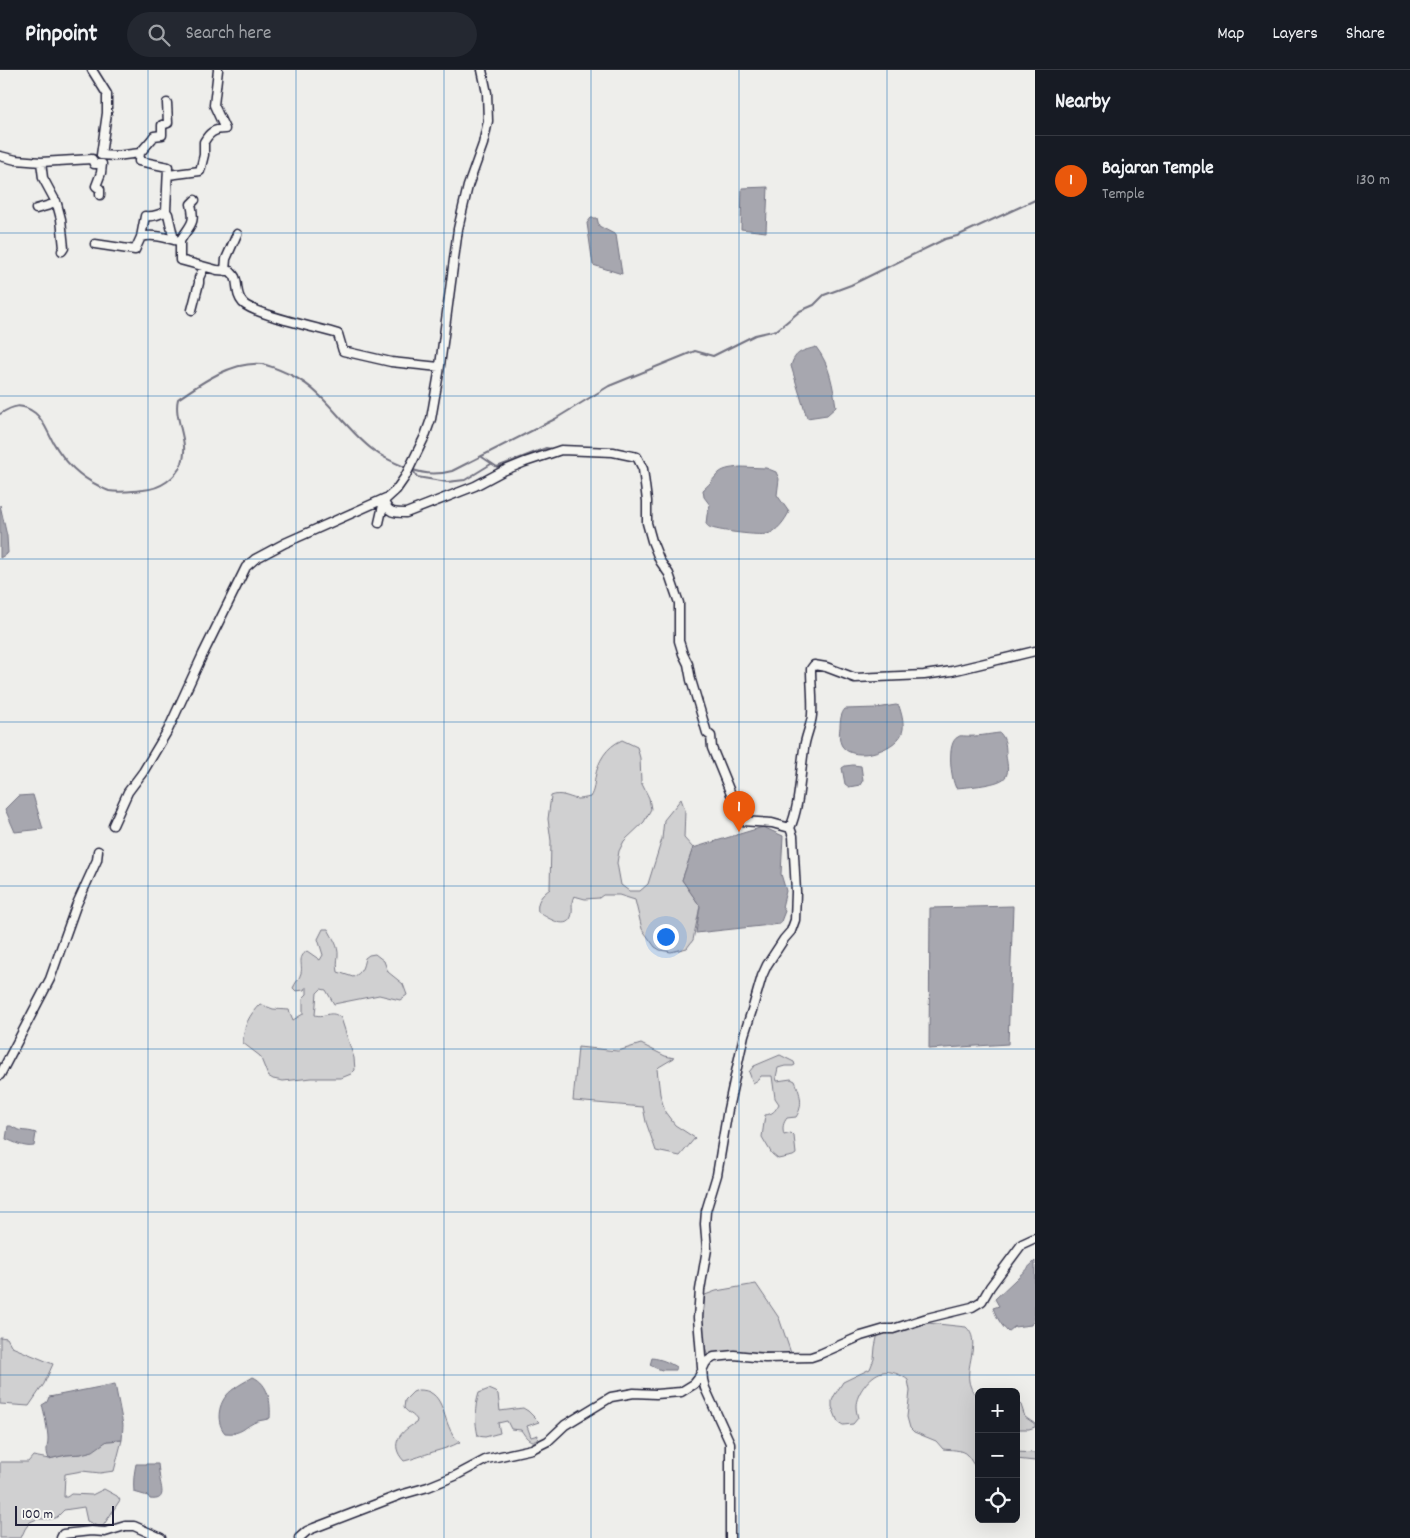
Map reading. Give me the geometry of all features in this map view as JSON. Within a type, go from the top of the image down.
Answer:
[{"type":"street","points":[[92,70],[107,94],[107,113],[100,156]]},
{"type":"street","points":[[168,176],[200,171],[204,142],[212,131],[225,129],[214,105],[218,70]]},
{"type":"street","points":[[113,825],[128,792],[143,772],[168,730],[246,567],[285,543],[385,499],[396,490],[406,477],[431,419],[458,229],[468,186],[483,144],[488,121],[487,93],[482,70]]},
{"type":"street","points":[[167,102],[168,123],[162,125],[162,135],[154,136],[140,153],[139,161],[168,167],[166,211],[177,240],[180,260],[230,271],[236,277],[237,293],[243,302],[251,308],[288,321],[338,334],[343,351],[391,362],[439,367]]},
{"type":"street","points":[[0,156],[16,160],[52,162],[140,153]]},
{"type":"street","points":[[92,159],[94,164],[102,164],[101,174],[96,186],[100,189],[100,195]]},
{"type":"street","points":[[41,162],[43,178],[56,202],[61,220],[64,248],[62,251]]},
{"type":"street","points":[[177,240],[191,226],[194,216],[191,204],[195,200]]},
{"type":"street","points":[[36,210],[56,202]]},
{"type":"street","points":[[95,244],[135,250],[141,237],[145,216],[151,217],[166,211]]},
{"type":"street","points":[[225,271],[226,258],[237,234]]},
{"type":"street","points":[[141,237],[147,235],[165,236],[177,240]]},
{"type":"street","points":[[192,310],[200,283],[199,278],[204,266]]},
{"type":"street","points":[[385,499],[387,508],[394,513],[406,513],[475,486],[525,462],[561,450],[613,452],[637,457],[643,469],[648,523],[652,541],[660,561],[669,574],[679,603],[679,641],[688,664],[707,733],[711,736],[712,748],[742,821],[772,823],[790,828]]},
{"type":"street","points":[[379,523],[385,499]]},
{"type":"street","points":[[730,1538],[730,1444],[705,1388],[698,1318],[700,1290],[707,1249],[706,1210],[717,1175],[728,1110],[752,1007],[767,965],[791,931],[795,920],[796,892],[793,836],[790,828],[795,818],[803,750],[810,727],[812,700],[811,669],[814,665],[826,667],[855,678],[924,675],[1035,651]]},
{"type":"street","points":[[0,1075],[50,979],[98,851]]},
{"type":"street","points":[[299,1538],[314,1528],[400,1495],[428,1487],[455,1476],[487,1459],[532,1449],[548,1441],[565,1425],[610,1397],[634,1393],[681,1392],[698,1380],[703,1367],[709,1359],[725,1356],[765,1358],[811,1357],[862,1336],[972,1307],[982,1301],[994,1281],[1022,1244],[1035,1238]]},
{"type":"street","points":[[61,1538],[62,1534],[91,1531],[105,1532],[125,1526],[139,1528],[161,1538]]},
{"type":"shaded area","points":[[768,187],[766,232],[741,229],[742,188]]},
{"type":"shaded area","points":[[591,218],[597,218],[599,226],[616,235],[622,274],[593,265],[587,223]]},
{"type":"shaded area","points":[[816,347],[828,368],[836,407],[827,415],[807,418],[791,366],[797,354]]},
{"type":"shaded area","points":[[741,467],[766,468],[776,472],[779,479],[777,495],[789,512],[780,525],[771,533],[731,532],[711,528],[706,524],[710,505],[704,497],[703,490],[722,471]]},
{"type":"shaded area","points":[[0,505],[7,536],[8,553],[0,558]]},
{"type":"shaded area","points":[[899,706],[903,729],[894,743],[876,752],[866,754],[856,754],[842,746],[840,742],[840,722],[845,709],[877,708]]},
{"type":"shaded area","points":[[1000,733],[1006,747],[1008,769],[1006,776],[998,782],[956,788],[951,761],[954,740],[959,736]]},
{"type":"shaded area","points":[[622,740],[637,747],[640,758],[641,782],[649,798],[651,809],[644,822],[624,841],[619,851],[617,863],[621,885],[629,891],[640,891],[648,884],[662,839],[664,820],[681,799],[685,810],[684,838],[693,848],[682,880],[700,906],[693,940],[687,948],[671,952],[655,947],[642,929],[635,900],[619,895],[603,895],[599,898],[585,899],[574,896],[571,917],[565,923],[550,919],[538,912],[540,899],[550,889],[551,841],[548,819],[551,796],[561,795],[577,799],[590,797],[601,760],[611,746]]},
{"type":"shaded area","points":[[853,765],[861,766],[863,780],[860,785],[849,787],[845,784],[842,768]]},
{"type":"shaded area","points":[[33,795],[43,829],[15,832],[5,809],[18,796]]},
{"type":"shaded area","points":[[763,827],[783,836],[781,874],[786,891],[782,907],[785,911],[780,924],[696,933],[700,906],[682,880],[693,848]]},
{"type":"shaded area","points":[[1013,906],[1008,1044],[929,1049],[930,908]]},
{"type":"shaded area","points":[[323,929],[328,929],[336,945],[338,972],[353,977],[360,972],[365,958],[375,954],[384,961],[388,972],[403,984],[407,995],[400,1000],[379,995],[334,1004],[326,990],[321,989],[317,993],[315,1015],[334,1014],[341,1018],[354,1058],[355,1070],[341,1078],[283,1081],[273,1079],[268,1076],[260,1056],[243,1043],[245,1027],[260,1004],[273,1009],[289,1010],[293,1020],[303,1014],[303,998],[307,994],[307,988],[296,991],[293,988],[300,975],[302,956],[307,951],[320,960],[323,955],[318,939]]},
{"type":"shaded area","points":[[641,1044],[665,1056],[674,1058],[657,1069],[660,1094],[665,1112],[675,1125],[695,1138],[680,1156],[656,1151],[643,1107],[573,1101],[578,1047],[618,1051]]},
{"type":"shaded area","points":[[780,1055],[794,1062],[795,1065],[778,1068],[777,1081],[791,1079],[795,1081],[800,1094],[801,1104],[796,1117],[787,1118],[783,1128],[784,1135],[791,1133],[794,1136],[796,1154],[778,1159],[772,1154],[762,1137],[765,1115],[774,1112],[779,1104],[775,1098],[772,1076],[761,1076],[753,1083],[749,1072],[754,1066]]},
{"type":"shaded area","points":[[8,1126],[36,1133],[34,1146],[23,1145],[6,1139]]},
{"type":"shaded area","points":[[1035,1261],[1035,1318],[1031,1325],[1014,1327],[1008,1332],[999,1321],[993,1308],[999,1306],[995,1299]]},
{"type":"shaded area","points":[[756,1284],[779,1318],[792,1356],[750,1352],[708,1356],[702,1333],[705,1295],[716,1291]]},
{"type":"shaded area","points":[[928,1323],[966,1327],[970,1332],[973,1345],[969,1381],[975,1394],[975,1466],[965,1453],[943,1449],[936,1441],[914,1432],[910,1428],[907,1417],[910,1391],[908,1380],[899,1375],[882,1372],[873,1377],[858,1396],[856,1410],[858,1418],[853,1424],[843,1425],[838,1422],[832,1407],[834,1396],[843,1382],[870,1369],[874,1359],[878,1333]]},
{"type":"shaded area","points":[[0,1337],[7,1338],[12,1347],[53,1364],[44,1384],[29,1406],[0,1404]]},
{"type":"shaded area","points":[[652,1358],[676,1367],[676,1370],[662,1370],[650,1365]]},
{"type":"shaded area","points":[[253,1377],[263,1384],[266,1389],[270,1406],[270,1418],[253,1423],[236,1433],[225,1433],[219,1420],[223,1400],[232,1390]]},
{"type":"shaded area","points":[[115,1384],[123,1425],[122,1440],[107,1441],[93,1451],[49,1459],[47,1450],[48,1438],[42,1405],[47,1402],[49,1397]]},
{"type":"shaded area","points":[[489,1389],[498,1394],[500,1411],[523,1408],[539,1422],[527,1426],[531,1437],[538,1435],[537,1441],[529,1440],[521,1430],[511,1429],[507,1421],[498,1423],[500,1433],[485,1437],[478,1436],[476,1425],[477,1399],[479,1393]]},
{"type":"shaded area","points":[[418,1390],[427,1391],[438,1399],[452,1433],[460,1442],[447,1448],[404,1461],[397,1449],[398,1439],[417,1420],[404,1408],[405,1400]]},
{"type":"shaded area","points":[[1020,1404],[1025,1417],[1035,1424],[1035,1427],[1020,1429]]},
{"type":"shaded area","points":[[122,1440],[114,1471],[100,1473],[82,1471],[65,1474],[64,1497],[71,1494],[92,1495],[104,1489],[117,1496],[120,1500],[103,1526],[97,1526],[87,1521],[84,1507],[64,1510],[52,1519],[37,1519],[30,1522],[21,1538],[0,1538],[0,1462],[28,1462],[33,1456],[49,1459],[81,1454],[107,1441]]},
{"type":"shaded area","points":[[1020,1452],[1035,1453],[1035,1461],[1020,1459]]},
{"type":"shaded area","points":[[136,1464],[158,1464],[162,1491],[161,1497],[150,1499],[148,1496],[134,1492]]},
{"type":"waterway","points":[[411,469],[431,474],[452,471],[555,419],[609,386],[695,351],[713,356],[755,335],[777,330],[800,311],[814,305],[824,295],[851,285],[945,239],[957,236],[1035,200]]},
{"type":"waterway","points":[[0,414],[18,406],[35,413],[43,422],[53,442],[67,462],[84,478],[104,489],[117,492],[149,489],[167,482],[182,463],[184,447],[177,407],[178,399],[217,374],[239,366],[262,364],[291,375],[306,384],[366,444],[385,458],[407,468]]},
{"type":"waterway","points":[[482,457],[497,467],[546,448],[552,449]]},
{"type":"waterway","points":[[413,470],[417,477],[447,482],[465,480],[491,464]]},
{"type":"place","name":"Bajaran Temple","points":[[739,832]]}]
